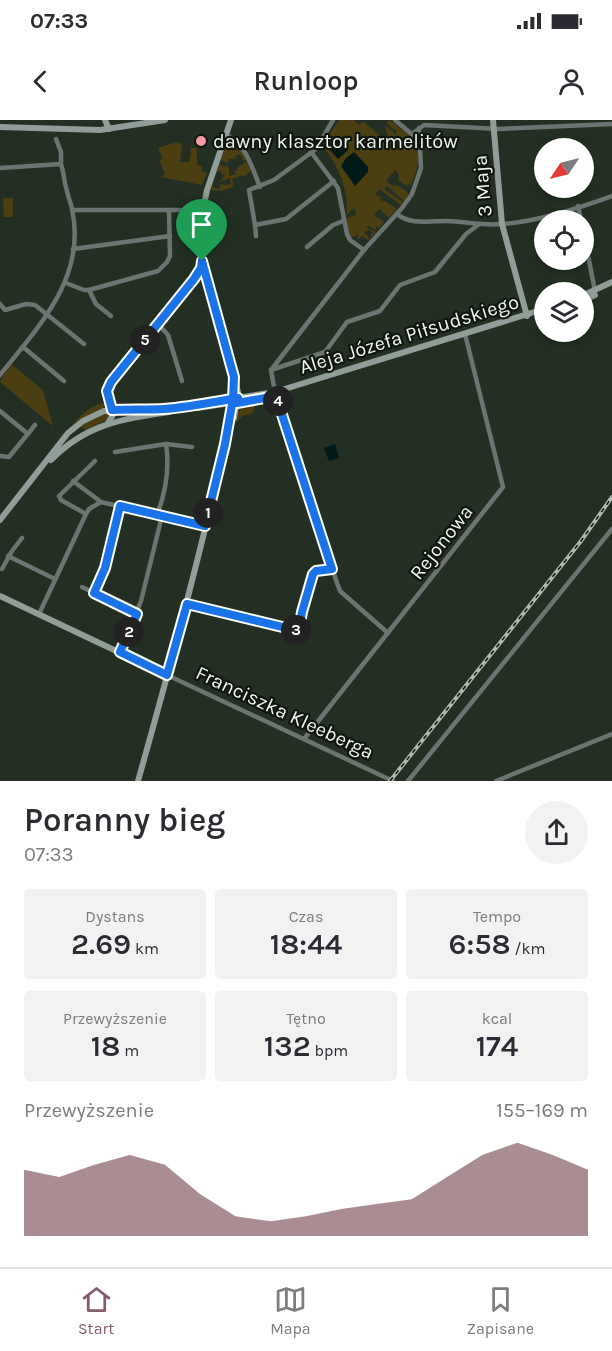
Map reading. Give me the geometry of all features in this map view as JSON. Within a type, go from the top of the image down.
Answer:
[{"type":"street","points":[[105,120],[109,129]]},
{"type":"street","points":[[0,127],[109,129],[165,120]]},
{"type":"street","points":[[108,423],[112,417],[107,391],[111,382],[199,272],[202,261],[203,210],[207,190],[231,120]]},
{"type":"street","points":[[256,236],[249,190],[280,176],[312,152],[333,120]]},
{"type":"street","points":[[395,120],[420,141]]},
{"type":"street","name":"3 Maja","points":[[494,120],[501,224],[527,316]]},
{"type":"street","points":[[411,134],[426,123],[494,129],[612,124]]},
{"type":"street","points":[[388,633],[340,591],[276,394],[271,370],[364,250],[412,194],[419,178],[421,159],[419,128]]},
{"type":"street","points":[[225,135],[232,138],[242,148],[260,187]]},
{"type":"street","points":[[0,375],[48,315],[66,283],[73,249],[72,210],[60,164],[62,152],[56,139]]},
{"type":"street","points":[[312,152],[339,192],[348,237],[364,250]]},
{"type":"street","points":[[0,168],[60,164]]},
{"type":"street","points":[[255,225],[286,219],[334,182]]},
{"type":"street","points":[[397,214],[408,221],[501,224],[539,217],[612,196]]},
{"type":"street","points":[[578,206],[579,210]]},
{"type":"street","points":[[72,210],[203,210]]},
{"type":"street","points":[[66,283],[89,290],[158,271],[170,256],[169,210]]},
{"type":"street","points":[[307,248],[333,225],[343,221]]},
{"type":"street","points":[[271,370],[325,352],[347,322],[380,311],[400,285],[435,272],[466,234],[478,225]]},
{"type":"street","points":[[73,249],[170,236]]},
{"type":"street","points":[[138,781],[187,604],[235,401],[234,377],[202,261]]},
{"type":"street","points":[[591,270],[595,291],[612,282]]},
{"type":"street","points":[[594,295],[612,287]]},
{"type":"street","points":[[89,290],[96,304],[111,316]]},
{"type":"street","points":[[0,304],[5,310],[31,304],[84,344]]},
{"type":"street","name":"Aleja Józefa Piłsudskiego","points":[[32,480],[61,449],[85,433],[108,423],[276,394],[534,314]]},
{"type":"street","points":[[158,324],[170,340],[182,381]]},
{"type":"street","name":"Rejonowa","points":[[304,740],[503,487],[465,335]]},
{"type":"street","points":[[23,347],[64,381]]},
{"type":"street","points":[[0,363],[5,368]]},
{"type":"street","points":[[104,411],[109,400]]},
{"type":"street","name":"Aleja Józefa Piłsudskiego","points":[[32,480],[68,433],[80,423],[104,411],[166,409],[235,401]]},
{"type":"street","points":[[0,411],[28,434]]},
{"type":"street","points":[[80,423],[79,429],[85,433]]},
{"type":"street","points":[[0,456],[9,457],[35,425]]},
{"type":"street","points":[[120,652],[137,614],[165,494],[168,459],[166,444]]},
{"type":"street","points":[[115,452],[166,444],[192,447]]},
{"type":"street","points":[[86,514],[59,498],[60,493],[95,461]]},
{"type":"street","points":[[0,520],[32,480]]},
{"type":"street","points":[[74,481],[101,502],[205,526]]},
{"type":"street","points":[[39,614],[86,514],[93,506],[101,502]]},
{"type":"street","points":[[94,593],[105,568],[120,506]]},
{"type":"street","points":[[408,781],[612,529]]},
{"type":"street","points":[[2,569],[8,556],[22,538]]},
{"type":"street","points":[[8,556],[55,579]]},
{"type":"street","points":[[187,604],[299,631],[313,574],[316,571],[332,569]]},
{"type":"street","points":[[82,587],[137,614]]},
{"type":"street","name":"Franciszka Kleeberga","points":[[0,596],[393,781]]},
{"type":"street","points":[[496,781],[612,734]]},
{"type":"shaded area","points":[[339,120],[354,120],[358,125],[363,121],[385,140],[388,137],[385,126],[394,132],[394,135],[397,132],[386,123],[390,120],[411,137],[418,148],[418,164],[411,185],[407,186],[398,180],[399,174],[395,170],[386,181],[409,193],[404,201],[387,186],[385,188],[403,202],[401,205],[379,189],[375,194],[381,198],[382,202],[383,200],[397,209],[389,218],[379,209],[374,215],[384,222],[379,228],[375,226],[377,231],[368,225],[367,228],[376,232],[371,237],[370,230],[364,232],[370,239],[368,240],[362,236],[357,238],[358,234],[351,238],[348,234],[346,218],[356,215],[355,209],[347,214],[342,179],[324,148]]},
{"type":"shaded area","points":[[230,138],[246,159],[244,161],[240,154],[235,156],[236,159],[229,159],[228,163],[220,160]]},
{"type":"shaded area","points":[[176,142],[182,144],[180,162],[189,162],[190,148],[197,148],[197,165],[203,167],[202,172],[207,173],[202,185],[161,177],[165,174],[159,160],[163,159],[158,148]]},
{"type":"shaded area","points":[[247,161],[251,171],[244,177],[243,175],[232,179],[234,187],[220,191],[211,190],[213,182],[213,187],[220,189],[220,184],[231,184],[230,178],[221,182],[214,180],[221,181],[225,174],[221,174],[222,171],[217,172],[220,163],[222,166],[229,167],[229,176],[237,174],[234,171]]},
{"type":"shaded area","points":[[3,198],[13,198],[13,217],[4,217]]},
{"type":"shaded area","points":[[11,364],[43,390],[53,426],[0,382]]},
{"type":"shaded area","points":[[107,403],[103,409],[68,430],[90,409]]},
{"type":"shaded area","points":[[254,404],[255,408],[251,414],[242,416],[235,424],[239,409]]},
{"type":"shaded area","points":[[111,414],[109,419],[86,430],[81,427],[95,417]]},
{"type":"water","points":[[337,139],[348,150],[338,159],[330,150],[331,142]]},
{"type":"water","points":[[354,152],[368,167],[368,172],[355,186],[341,166]]},
{"type":"water","points":[[335,444],[339,458],[329,461],[324,448]]},
{"type":"railway","points":[[390,781],[581,541],[612,497]]},
{"type":"place","name":"dawny klasztor karmelitów","points":[[201,141]]},
{"type":"route","points":[[202,261],[201,268],[194,279],[111,382],[107,391],[112,410],[166,409],[223,400],[233,399],[238,398],[237,403],[276,396],[332,569],[314,572],[299,631],[187,604],[167,675],[120,652],[137,614],[94,593],[105,568],[120,506],[205,526],[225,444],[233,399],[234,377],[202,261]]}]
